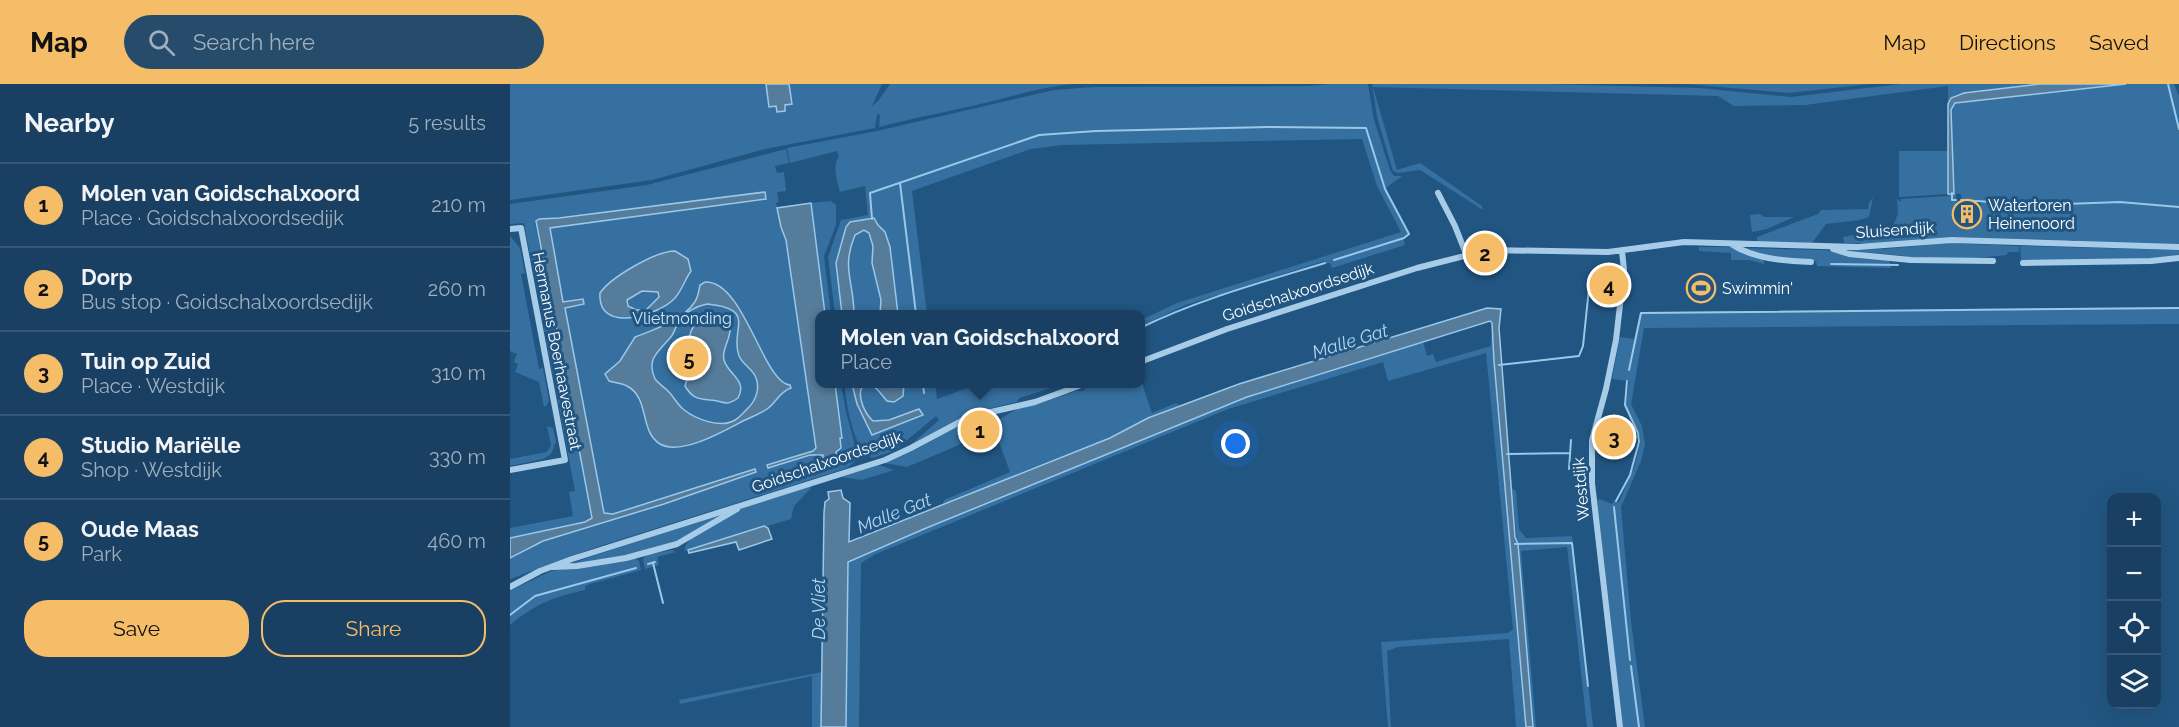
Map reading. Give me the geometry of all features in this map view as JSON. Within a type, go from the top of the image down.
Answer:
[{"type":"street","points":[[1438,193],[1455,225],[1466,255]]},
{"type":"street","name":"Hermanus Boerhaavestraat","points":[[510,229],[521,228],[565,460],[510,470]]},
{"type":"street","name":"Sluisendijk","points":[[1622,251],[1674,243],[1881,246],[1952,240],[2077,246],[2179,247]]},
{"type":"street","name":"Sluisendijk","points":[[1731,244],[1748,253],[1791,261],[1811,262]]},
{"type":"street","name":"Sluisendijk","points":[[1828,246],[1845,253],[1911,260],[1993,261]]},
{"type":"street","name":"Goidschalxoordsedijk","points":[[1145,360],[1227,329],[1466,255],[1498,249],[1622,251]]},
{"type":"street","name":"Westdijk","points":[[1620,727],[1592,483],[1591,454],[1593,434],[1606,390],[1616,340],[1624,270],[1622,251]]},
{"type":"street","points":[[2023,263],[2151,261],[2179,258]]},
{"type":"street","name":"Goidschalxoordsedijk","points":[[510,587],[549,567],[893,456],[969,417],[1035,402],[1073,388]]},
{"type":"street","name":"Goidschalxoordsedijk","points":[[549,567],[578,566],[626,558],[678,544],[745,504]]},
{"type":"green space","points":[[510,84],[882,84],[872,106],[890,84],[1072,84],[1040,89],[879,127],[880,115],[877,114],[875,128],[765,149],[652,180],[510,200]]},
{"type":"green space","points":[[1368,84],[1374,120],[1390,170],[1394,176],[1402,176],[1386,188],[1410,234],[1403,239],[1405,245],[1332,268],[1330,263],[1325,264],[1324,261],[1186,305],[1145,324],[1145,318],[1177,303],[1401,232],[1377,186],[1362,139],[1062,145],[1031,149],[912,191],[927,310],[835,310],[828,257],[841,220],[868,215],[865,186],[840,192],[836,174],[839,156],[837,151],[790,163],[787,148],[877,131],[1054,90],[1094,87]]},
{"type":"green space","points":[[1372,84],[1543,84],[1699,88],[1791,97],[1901,84],[2040,84],[1959,94],[1952,97],[1948,104],[1948,86],[1805,105],[1734,106],[1718,96],[1373,87],[1397,170],[1420,163],[1482,206],[1483,210],[1420,170],[1398,173],[1393,171],[1377,117]]},
{"type":"green space","points":[[1688,84],[1870,84],[1789,93]]},
{"type":"green space","points":[[2126,84],[2174,84],[2179,96],[2179,244],[1957,237],[1880,243],[1844,243],[1843,237],[1892,228],[1898,214],[1897,199],[1901,202],[1901,199],[1948,196],[1951,110],[1955,103]],"holes":[[[1956,194],[1961,194],[1962,202],[1981,202],[1979,221],[1962,221],[1962,211],[1957,210]]]},
{"type":"green space","name":"Vlietmonding","points":[[786,149],[789,163],[775,166],[777,173],[784,172],[786,191],[777,192],[779,202],[776,203],[788,238],[819,454],[824,460],[837,459],[836,452],[841,448],[840,438],[842,437],[836,388],[842,388],[857,453],[854,462],[847,468],[594,548],[510,579],[510,558],[544,541],[603,523],[545,219],[539,219],[535,223],[592,518],[585,522],[510,538],[510,528],[573,516],[569,492],[575,491],[524,223],[510,224],[510,204],[647,185]]},
{"type":"green space","points":[[1899,151],[1948,151],[1948,194],[1899,197]]},
{"type":"green space","points":[[1873,198],[1869,217],[1826,224],[1812,243],[1757,242],[1757,237],[1818,214],[1821,210],[1868,209],[1869,202]]},
{"type":"green space","points":[[831,201],[836,205],[836,225],[824,256],[831,310],[824,310],[811,203]]},
{"type":"green space","points":[[1760,214],[1764,217],[1794,217],[1767,229],[1752,232],[1750,215]]},
{"type":"green space","points":[[510,236],[520,248],[525,273],[521,274],[539,369],[543,368],[549,400],[544,407],[539,382],[515,372],[518,364],[514,362],[517,354],[510,351]]},
{"type":"green space","points":[[1949,243],[2019,246],[2019,252],[1976,258],[1909,259],[1905,256],[1840,250],[1884,249]]},
{"type":"green space","points":[[2020,246],[2179,250],[2179,256],[2160,259],[2021,261]]},
{"type":"green space","points":[[1699,247],[1729,247],[1764,258],[1764,264],[1749,260],[1731,260],[1731,253],[1699,251]]},
{"type":"green space","points":[[1740,248],[1826,250],[1841,254],[1889,259],[1891,268],[1817,266],[1816,261],[1778,257]]},
{"type":"green space","points":[[2179,307],[2179,324],[1644,328],[1631,404],[1642,426],[1645,445],[1641,461],[1621,507],[1631,621],[1645,727],[1623,727],[1597,501],[1599,499],[1612,504],[1614,501],[1619,502],[1635,465],[1640,443],[1639,434],[1626,405],[1629,381],[1612,379],[1620,337],[1634,339],[1640,312]]},
{"type":"green space","points":[[1494,333],[1494,361],[1526,727],[1516,727],[1509,639],[1398,647],[1387,651],[1391,727],[1388,727],[1381,642],[1508,633],[1513,629],[1486,353],[1388,381],[1383,362],[1228,409],[876,554],[861,563],[859,727],[846,727],[848,562],[1219,407],[1285,383],[1423,341],[1427,356],[1433,354],[1436,362],[1491,346],[1491,336]]},
{"type":"green space","points":[[845,388],[936,388],[937,399],[968,388],[1051,388],[1019,398],[1017,402],[967,414],[912,444],[939,420],[936,416],[894,451],[872,458],[860,445],[849,414]]},
{"type":"green space","points":[[1087,388],[1144,388],[1152,413],[1176,403],[1179,405],[1110,438],[943,504],[944,500],[1010,472],[994,428],[997,426],[995,422],[1017,409],[1076,391],[1083,391]]},
{"type":"green space","points":[[547,426],[553,428],[556,442],[551,454],[543,459],[510,466],[510,459],[547,452],[551,445]]},
{"type":"green space","points":[[958,426],[964,438],[959,445],[907,467],[884,463],[917,449]]},
{"type":"green space","points":[[879,465],[894,470],[862,480],[841,477]]},
{"type":"green space","points":[[811,486],[794,506],[791,519],[684,551],[691,538],[744,507]]},
{"type":"green space","points":[[1512,488],[1516,491],[1519,529],[1526,538],[1572,536],[1593,727],[1587,727],[1567,547],[1521,551],[1536,727],[1533,727]]},
{"type":"green space","points":[[731,511],[680,540],[636,554],[563,566]]},
{"type":"green space","points":[[672,550],[676,552],[657,557],[659,565],[645,569],[643,559],[646,555]]},
{"type":"green space","points":[[635,558],[639,561],[641,570],[590,584],[585,586],[585,590],[545,602],[510,625],[510,591],[551,571]]},
{"type":"green space","points":[[822,672],[821,727],[812,727],[812,676],[680,704],[679,700]]},
{"type":"shaded area","points":[[766,84],[789,84],[792,104],[785,105],[785,111],[777,112],[776,106],[769,107]]},
{"type":"shaded area","points":[[2040,84],[2126,84],[1955,103],[1951,110],[1954,194],[1948,194],[1948,104],[1951,98],[1964,93]]},
{"type":"shaded area","points":[[765,192],[766,199],[550,228],[563,302],[583,299],[584,304],[565,308],[604,513],[613,514],[755,469],[756,472],[664,504],[543,541],[510,558],[510,538],[585,522],[592,518],[536,221]]},
{"type":"shaded area","points":[[811,203],[824,310],[815,310],[815,388],[836,388],[842,438],[840,438],[841,448],[836,452],[837,459],[823,460],[823,455],[810,455],[768,468],[767,465],[813,451],[816,448],[786,240],[777,208]]},
{"type":"shaded area","points":[[874,218],[885,232],[890,247],[898,310],[880,310],[881,300],[872,263],[873,246],[869,233],[864,230],[855,235],[849,257],[854,310],[842,310],[836,263],[846,227],[850,222]]},
{"type":"shaded area","points":[[675,251],[688,259],[691,271],[674,299],[655,311],[629,318],[608,314],[602,306],[600,293],[634,266],[667,252]],"holes":[[[642,291],[658,292],[659,297],[646,310],[636,310],[628,306],[627,300]]]},
{"type":"shaded area","points":[[705,282],[719,286],[731,297],[771,368],[780,380],[790,385],[791,388],[764,411],[714,436],[690,445],[669,447],[653,438],[639,398],[634,391],[625,385],[609,381],[605,374],[620,361],[635,337],[683,315],[696,299],[700,285]],"holes":[[[707,304],[733,311],[737,316],[739,356],[755,375],[758,386],[754,401],[741,416],[729,423],[716,423],[701,419],[683,409],[655,379],[652,366],[655,356],[672,336],[684,315]]]},
{"type":"shaded area","points":[[1487,308],[1501,309],[1499,328],[1515,537],[1518,544],[1533,727],[1526,727],[1492,323],[1490,321],[1247,397],[848,562],[846,727],[821,727],[824,513],[825,502],[829,499],[828,492],[841,490],[843,498],[850,503],[849,542],[1110,438],[1148,418],[1239,384]]},
{"type":"shaded area","points":[[709,316],[721,319],[730,328],[723,356],[726,365],[741,387],[738,398],[730,403],[699,398],[690,393],[685,386],[691,371],[689,345],[691,332],[700,320]]},
{"type":"shaded area","points":[[853,388],[862,388],[860,396],[863,405],[873,421],[889,420],[919,409],[923,415],[872,435],[857,404]]},
{"type":"shaded area","points":[[874,388],[904,388],[903,396],[894,402],[887,401]]},
{"type":"shaded area","points":[[764,526],[768,528],[772,539],[739,550],[736,542],[689,553],[688,550]]},
{"type":"waterway","points":[[2168,84],[2179,129]]},
{"type":"waterway","points":[[872,219],[870,193],[1039,135],[1096,131],[1269,127],[1366,128],[1385,189],[1409,234],[1404,238],[1334,260]]},
{"type":"waterway","points":[[900,183],[916,310]]},
{"type":"waterway","points":[[1952,193],[1952,200],[1956,200]]},
{"type":"waterway","points":[[1961,200],[2038,205],[2120,202],[2179,207]]},
{"type":"waterway","points":[[1145,326],[1208,300],[1325,263]]},
{"type":"waterway","points":[[1831,264],[1898,265]]},
{"type":"waterway","points":[[1499,365],[1579,356],[1583,346],[1589,288]]},
{"type":"waterway","points":[[1629,370],[1641,313],[2179,308]]},
{"type":"waterway","points":[[1616,501],[1630,475],[1639,442],[1638,433],[1625,405],[1627,381]]},
{"type":"waterway","points":[[923,388],[924,393]]},
{"type":"waterway","points":[[1569,469],[1571,440]]},
{"type":"waterway","points":[[1507,454],[1570,453]]},
{"type":"waterway","points":[[1614,507],[1630,660]]},
{"type":"waterway","points":[[1515,544],[1572,543],[1588,686]]},
{"type":"waterway","points":[[648,564],[655,562]]},
{"type":"waterway","points":[[653,563],[663,603]]},
{"type":"waterway","points":[[510,615],[535,596],[636,568]]},
{"type":"waterway","points":[[1631,666],[1639,727]]},
{"type":"place","name":"Watertoren Heinenoord","points":[[1967,214]]},
{"type":"place","name":"Dorp","points":[[1485,253]]},
{"type":"place","name":"Studio Mariëlle","points":[[1609,285]]},
{"type":"place","name":"Swimmin'","points":[[1701,288]]},
{"type":"place","name":"Oude Maas","points":[[689,358]]},
{"type":"place","name":"Molen van Goidschalxoord","points":[[980,430]]},
{"type":"place","name":"Tuin op Zuid","points":[[1614,437]]},
{"type":"water label","name":"Malle Gat","points":[[1350,341]]},
{"type":"water label","name":"Malle Gat","points":[[894,513]]},
{"type":"water label","name":"De Vliet","points":[[818,609]]}]
